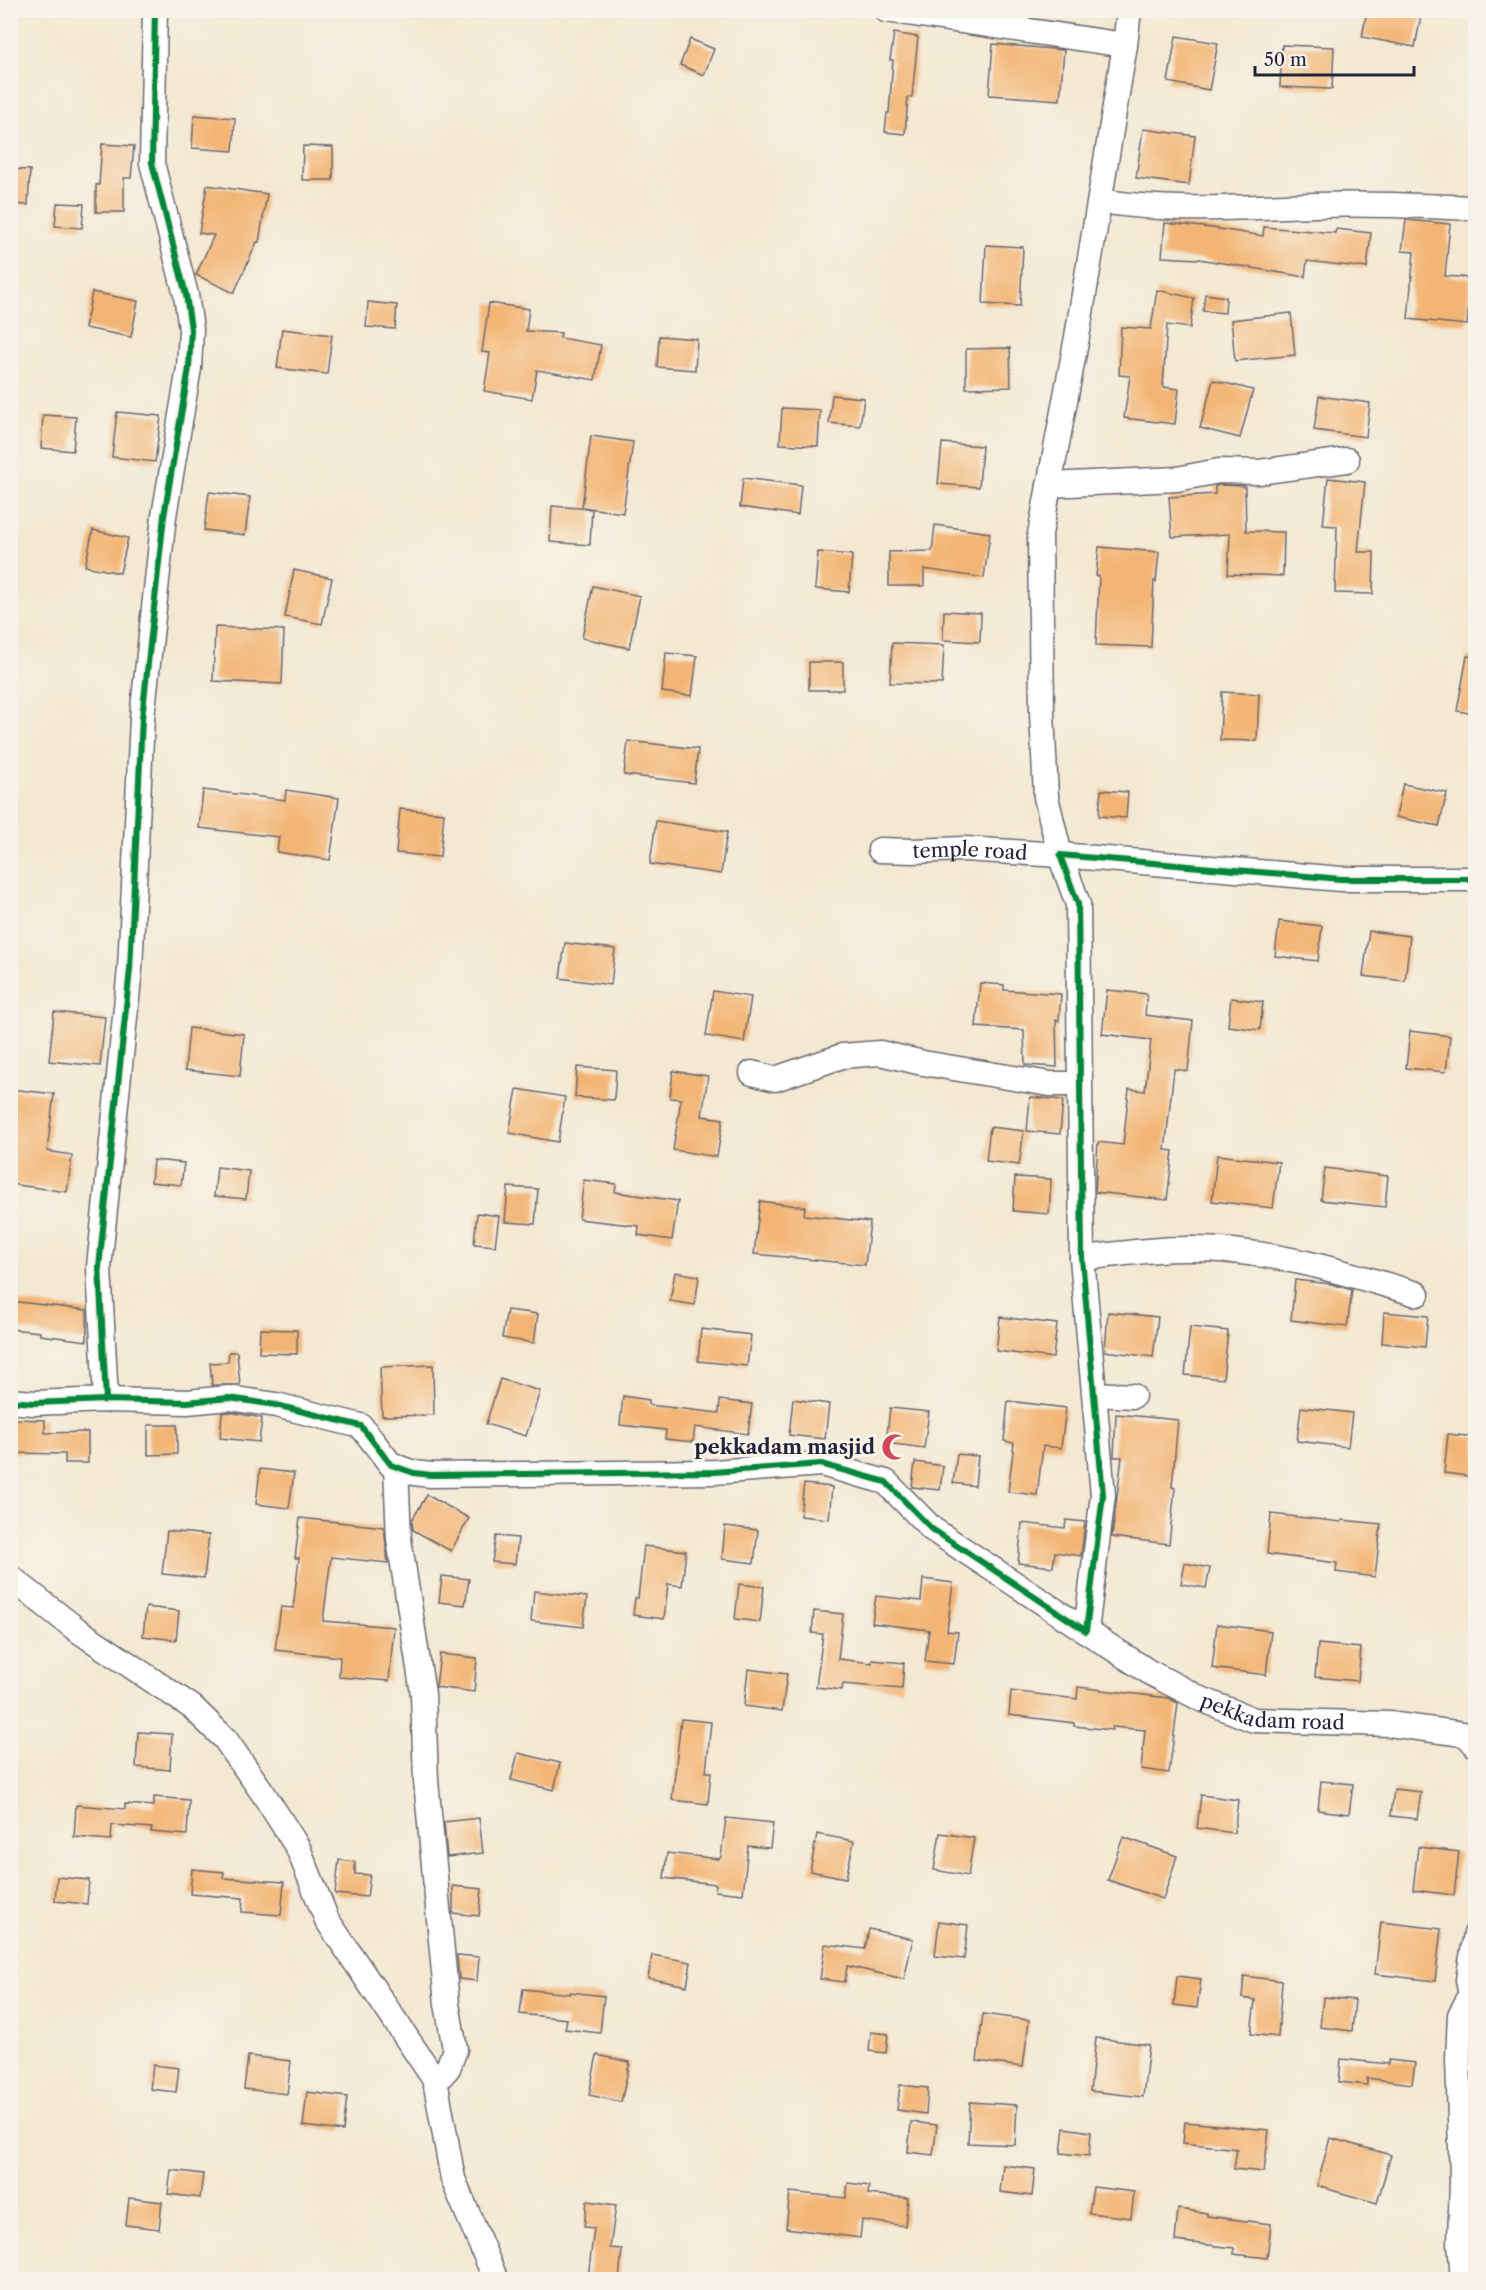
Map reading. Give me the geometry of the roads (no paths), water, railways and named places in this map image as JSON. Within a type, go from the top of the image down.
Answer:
[{"type":"street","points":[[106,1400],[99,1267],[130,969],[142,718],[164,516],[189,368],[190,329],[186,295],[152,163],[155,10]]},
{"type":"street","points":[[886,10],[1125,45]]},
{"type":"street","points":[[1086,1631],[1103,1495],[1082,1258],[1078,904],[1060,855],[1046,797],[1042,713],[1040,534],[1077,337],[1129,10]]},
{"type":"street","points":[[1100,201],[1170,209],[1215,210],[1396,203],[1476,208]]},
{"type":"street","points":[[1049,485],[1177,479],[1219,471],[1258,472],[1347,460]]},
{"type":"street","name":"temple road","points":[[880,850],[913,852],[963,849],[1060,855],[1341,879],[1476,879]]},
{"type":"street","points":[[752,1073],[775,1079],[842,1056],[880,1053],[1039,1083],[1079,1084]]},
{"type":"street","points":[[1082,1258],[1183,1249],[1268,1254],[1335,1269],[1417,1294]]},
{"type":"street","points":[[1095,1394],[1133,1396]]},
{"type":"street","points":[[10,1401],[34,1403],[106,1400],[187,1402],[230,1398],[321,1414],[361,1426],[391,1465],[396,1466],[399,1539],[423,1694],[426,1781],[447,2004],[455,2049],[448,2068],[435,2082]]},
{"type":"street","name":"pekkadam road","points":[[396,1466],[414,1473],[431,1475],[714,1472],[821,1464],[886,1482],[932,1529],[1149,1672],[1201,1699],[1254,1720],[1389,1724],[1463,1734],[1470,1738],[1476,1746]]},
{"type":"street","points":[[10,1577],[76,1629],[192,1707],[225,1739],[263,1793],[298,1848],[327,1920],[435,2082],[453,2179],[496,2280]]},
{"type":"street","points":[[1463,2280],[1460,2242],[1462,2180],[1458,2060],[1460,2015],[1473,1996],[1467,1980],[1476,1934]]},
{"type":"place","name":"pekkadam masjid","points":[[895,1447]]}]
